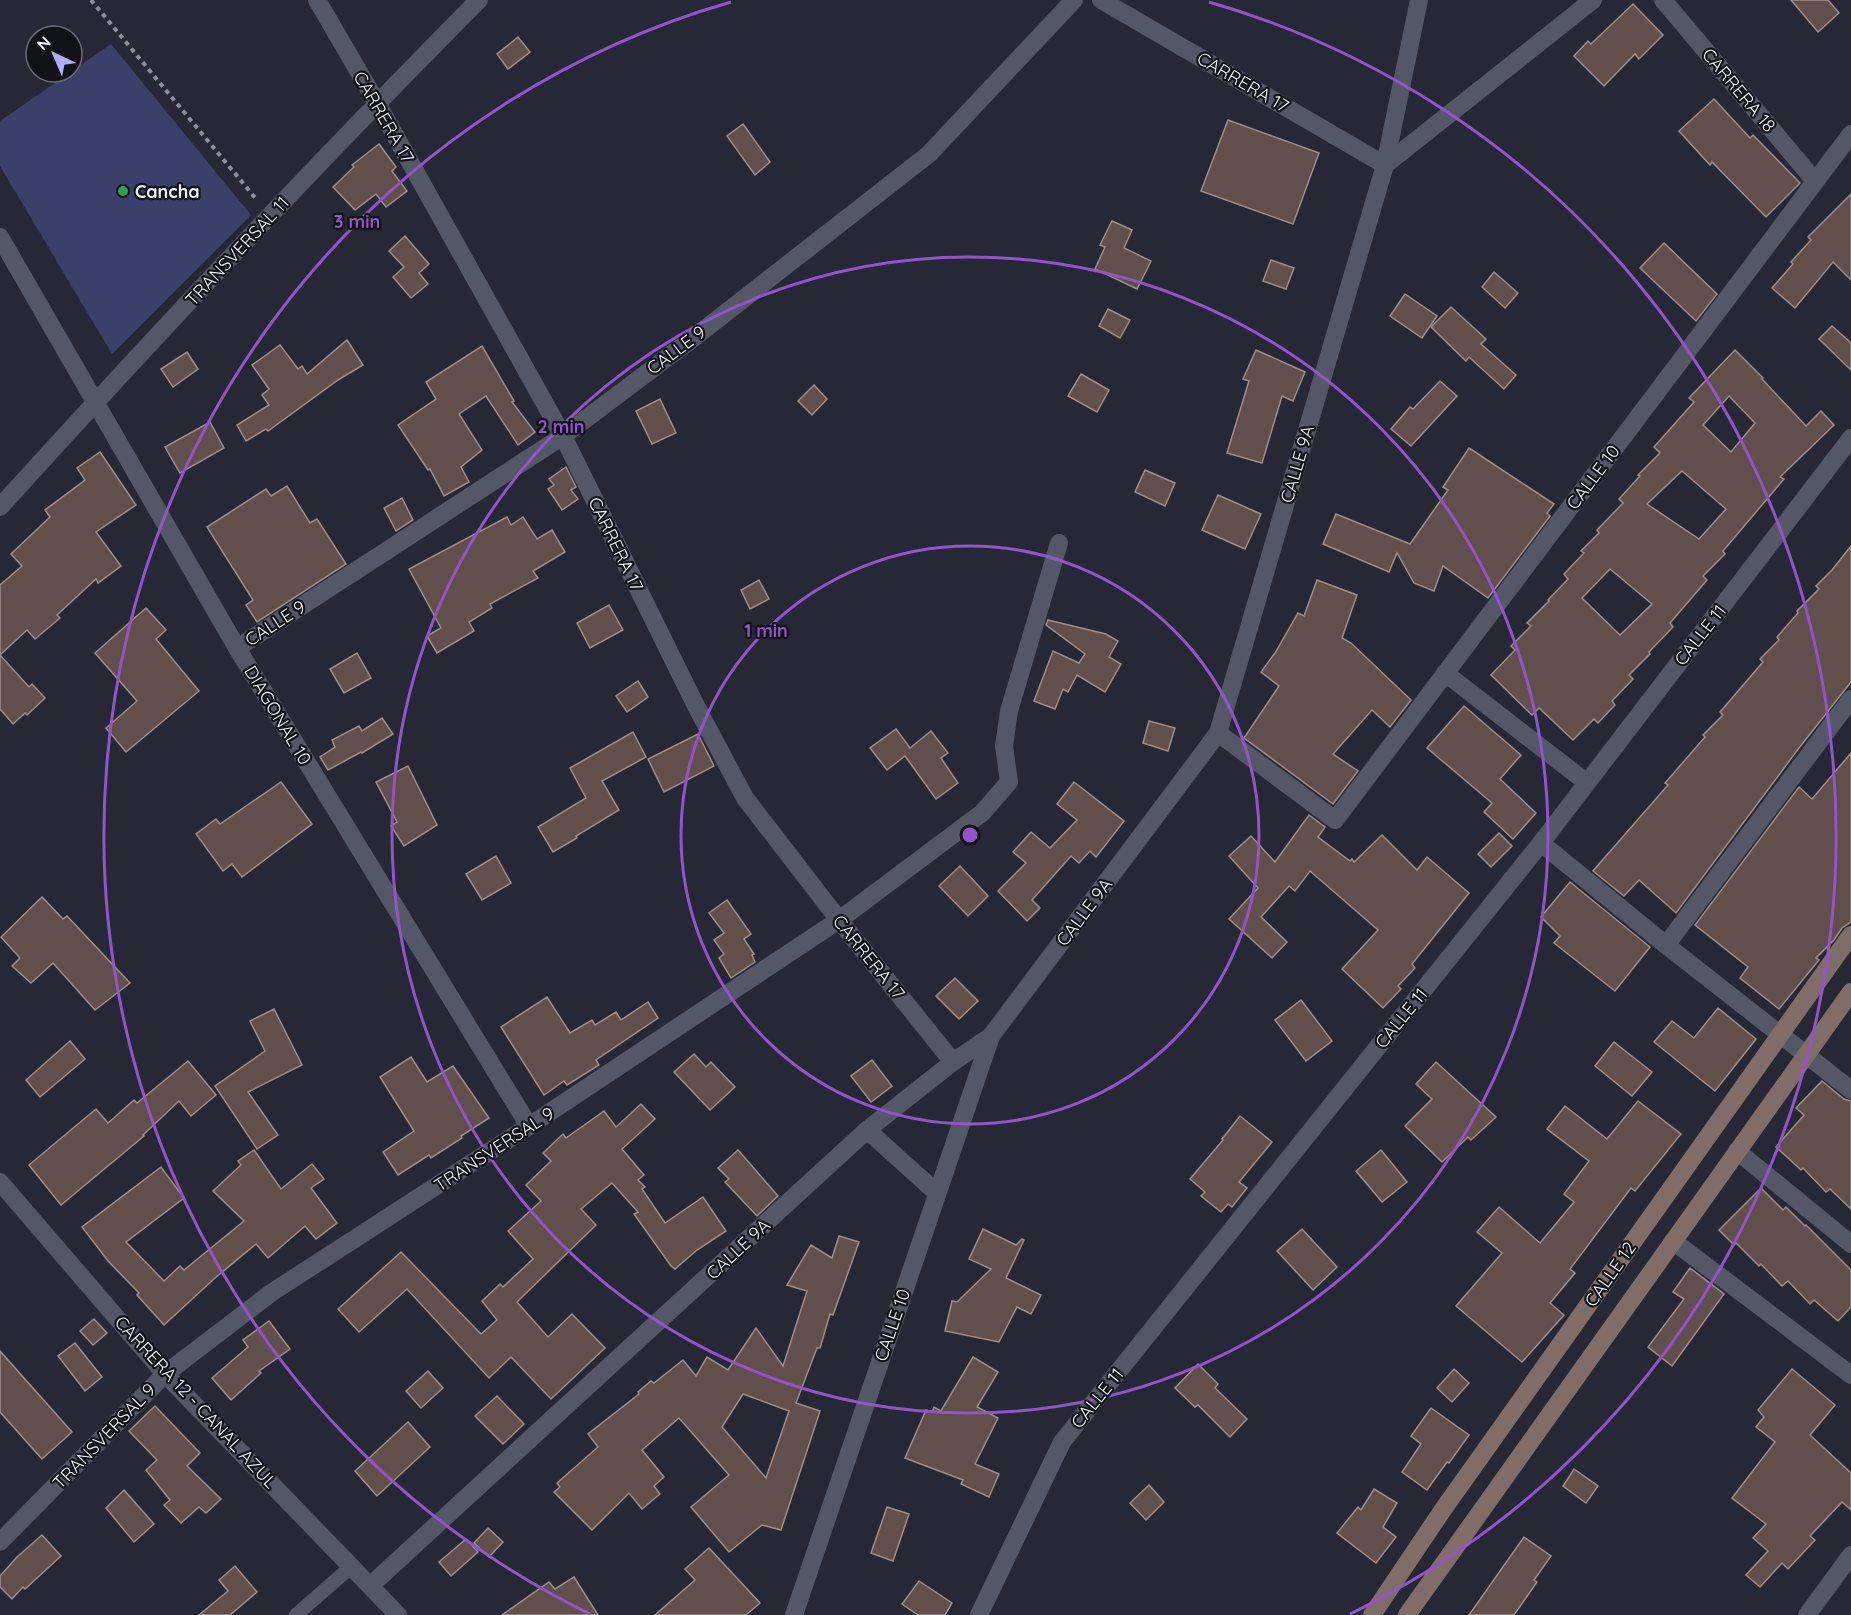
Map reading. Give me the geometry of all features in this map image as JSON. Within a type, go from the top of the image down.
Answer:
[{"type":"street","name":"CARRERA 17","points":[[317,0],[563,435],[696,706],[746,798],[839,920],[953,1062]]},
{"type":"street","name":"TRANSVERSAL 11","points":[[0,507],[270,216],[479,0]]},
{"type":"street","name":"CALLE 9","points":[[237,648],[563,435],[696,336],[929,154],[1074,0]]},
{"type":"street","name":"CARRERA 17","points":[[1101,0],[1385,165]]},
{"type":"street","name":"CALLE 9A","points":[[371,1586],[867,1130],[953,1062],[991,1036],[1218,733],[1385,165],[1419,0]]},
{"type":"street","points":[[1385,165],[1593,0]]},
{"type":"street","name":"CARRERA 18","points":[[1663,0],[1815,181]]},
{"type":"street","name":"CALLE 10","points":[[1218,733],[1335,820],[1851,134]]},
{"type":"street","name":"DIAGONAL 10","points":[[0,237],[237,648],[530,1126]]},
{"type":"street","name":"CALLE 11","points":[[979,1615],[1062,1442],[1541,843],[1851,438]]},
{"type":"street","name":"TRANSVERSAL 9","points":[[0,1542],[165,1374],[271,1293],[530,1126],[839,920],[982,813],[1009,782],[1004,746],[1009,711],[1059,543]]},
{"type":"street","points":[[1445,673],[1586,782]]},
{"type":"street","points":[[1666,945],[1851,699]]},
{"type":"street","points":[[1541,843],[1666,945],[1851,1090]]},
{"type":"street","name":"CALLE 12","points":[[1372,1615],[1442,1511],[1851,935]]},
{"type":"street","name":"CALLE 12","points":[[1407,1615],[1421,1592],[1851,992]]},
{"type":"street","name":"CALLE 10","points":[[794,1615],[991,1036]]},
{"type":"street","points":[[867,1130],[937,1193]]},
{"type":"street","points":[[1737,1151],[1851,1244]]},
{"type":"street","name":"CARRERA 12 - CANAL AZUL","points":[[0,1182],[165,1374],[398,1615]]},
{"type":"street","points":[[1673,1241],[1851,1375]]},
{"type":"street","points":[[1596,1295],[1622,1312]]},
{"type":"street","points":[[1807,1615],[1851,1555]]},
{"type":"lane","points":[[296,1615],[352,1566]]},
{"type":"path","points":[[91,0],[270,216]]},
{"type":"shaded area","name":"Cancha","points":[[111,44],[251,215],[112,354],[0,166],[0,121],[53,84],[84,84],[84,63]]},
{"type":"building","points":[[1791,0],[1828,0],[1839,13],[1818,32]]},
{"type":"building","points":[[1633,4],[1663,35],[1639,59],[1635,54],[1604,86],[1574,56],[1588,41],[1591,44]]},
{"type":"building","points":[[518,37],[530,52],[508,69],[497,54]]},
{"type":"building","points":[[1714,99],[1750,138],[1753,135],[1800,183],[1766,217],[1712,162],[1710,165],[1679,131]]},
{"type":"building","points":[[1228,120],[1319,153],[1293,224],[1201,191]]},
{"type":"building","points":[[743,124],[770,162],[755,175],[727,136]]},
{"type":"building","points":[[379,144],[396,167],[392,171],[407,191],[386,207],[376,194],[355,210],[333,187],[354,167],[352,165]]},
{"type":"building","points":[[1851,194],[1851,280],[1833,262],[1795,308],[1772,288],[1811,240],[1808,237]]},
{"type":"building","points":[[1112,221],[1132,230],[1124,248],[1151,261],[1137,289],[1095,269],[1105,247],[1100,245]]},
{"type":"building","points":[[405,236],[429,264],[419,273],[428,284],[411,298],[393,277],[404,267],[389,251]]},
{"type":"building","points":[[1664,243],[1717,294],[1696,321],[1640,268]]},
{"type":"building","points":[[1271,260],[1294,268],[1286,289],[1263,281]]},
{"type":"building","points":[[1494,272],[1518,293],[1505,308],[1482,287]]},
{"type":"building","points":[[1405,294],[1437,316],[1422,338],[1390,316]]},
{"type":"building","points":[[1451,307],[1486,339],[1481,344],[1516,375],[1504,389],[1469,357],[1466,361],[1431,327]]},
{"type":"building","points":[[1108,309],[1130,320],[1120,338],[1099,326]]},
{"type":"building","points":[[1832,326],[1851,343],[1851,370],[1819,339]]},
{"type":"building","points":[[347,340],[363,365],[338,380],[268,431],[266,429],[246,441],[237,425],[269,405],[262,395],[269,389],[252,365],[280,345],[298,369],[302,366],[307,374]]},
{"type":"building","points":[[482,346],[514,401],[512,402],[535,432],[518,445],[486,396],[459,414],[482,450],[461,467],[469,482],[444,496],[430,469],[428,470],[398,425],[436,399],[426,382]]},
{"type":"building","points":[[1256,350],[1305,372],[1293,401],[1282,396],[1262,463],[1227,453],[1249,381],[1243,379]]},
{"type":"building","points":[[1735,350],[1806,426],[1821,411],[1834,425],[1780,477],[1784,479],[1723,551],[1725,554],[1703,576],[1707,580],[1670,623],[1673,627],[1629,675],[1633,679],[1612,701],[1615,705],[1598,723],[1594,719],[1573,740],[1539,708],[1532,715],[1491,675],[1515,650],[1511,646],[1531,626],[1527,623],[1568,579],[1564,574],[1584,553],[1581,551],[1599,533],[1597,530],[1623,503],[1619,499],[1660,453],[1654,447],[1694,402],[1689,398]],"holes":[[[1729,396],[1755,423],[1731,452],[1703,425]],[[1682,471],[1726,509],[1699,539],[1647,504]],[[1610,569],[1652,604],[1620,635],[1582,598]]]},
{"type":"building","points":[[187,352],[198,369],[173,387],[161,369]]},
{"type":"building","points":[[1081,374],[1109,390],[1097,412],[1068,396]]},
{"type":"building","points":[[1440,381],[1457,396],[1411,446],[1391,429],[1410,407],[1413,409]]},
{"type":"building","points":[[814,385],[827,399],[812,415],[798,401]]},
{"type":"building","points":[[660,399],[676,433],[652,444],[636,411]]},
{"type":"building","points":[[210,422],[224,448],[180,473],[165,447]]},
{"type":"building","points":[[1469,448],[1554,504],[1547,513],[1550,516],[1488,598],[1443,566],[1434,591],[1414,583],[1397,553],[1389,572],[1323,544],[1336,514],[1410,544],[1448,490],[1443,487]]},
{"type":"building","points":[[100,452],[136,505],[96,532],[121,566],[98,583],[96,579],[57,615],[60,618],[35,639],[27,630],[0,655],[0,585],[22,566],[11,554],[50,517],[45,510],[85,480],[77,468]]},
{"type":"building","points":[[566,467],[576,487],[571,490],[578,499],[562,510],[548,489],[554,485],[549,479]]},
{"type":"building","points":[[1145,470],[1175,483],[1165,506],[1135,492]]},
{"type":"building","points":[[287,486],[310,523],[317,519],[346,564],[257,622],[246,605],[253,600],[207,527],[266,489],[271,496]]},
{"type":"building","points":[[1218,495],[1261,514],[1245,549],[1202,530]]},
{"type":"building","points":[[402,498],[413,520],[396,531],[384,508]]},
{"type":"building","points":[[507,517],[511,525],[523,517],[537,539],[552,530],[565,552],[533,571],[538,578],[490,604],[492,608],[469,622],[474,631],[437,653],[427,636],[441,628],[409,569]]},
{"type":"building","points":[[1851,546],[1851,682],[1676,913],[1639,880],[1624,896],[1593,871],[1668,785],[1665,783],[1705,737],[1703,735],[1723,715],[1720,712],[1763,662],[1760,659],[1779,640],[1777,637],[1798,613],[1797,611],[1819,589],[1816,586]]},
{"type":"building","points":[[759,580],[769,599],[750,609],[741,590]]},
{"type":"building","points":[[1317,580],[1357,595],[1342,638],[1351,643],[1411,700],[1390,727],[1372,710],[1333,754],[1358,771],[1333,804],[1244,738],[1279,686],[1261,672],[1298,613],[1304,616]]},
{"type":"building","points":[[609,605],[623,630],[590,648],[577,623]]},
{"type":"building","points":[[146,608],[166,630],[156,639],[199,691],[126,752],[106,728],[137,701],[95,653]]},
{"type":"building","points":[[1048,620],[1106,634],[1118,641],[1109,657],[1121,664],[1105,692],[1077,675],[1068,692],[1063,689],[1055,709],[1034,701],[1053,651],[1079,663],[1085,654],[1046,625]]},
{"type":"building","points":[[357,653],[371,678],[344,693],[330,669]]},
{"type":"building","points":[[0,655],[29,687],[32,684],[45,698],[27,715],[25,713],[13,724],[0,709]]},
{"type":"building","points":[[638,681],[648,697],[627,712],[616,696]]},
{"type":"building","points":[[1464,706],[1521,755],[1500,779],[1536,813],[1513,839],[1484,812],[1492,803],[1427,748]]},
{"type":"building","points":[[382,718],[393,734],[328,770],[320,757],[335,747],[332,740],[359,726],[362,731]]},
{"type":"building","points":[[1149,721],[1175,728],[1168,751],[1143,743]]},
{"type":"building","points":[[896,729],[910,748],[931,731],[948,753],[941,758],[958,783],[936,799],[905,756],[887,770],[870,748]]},
{"type":"building","points":[[633,732],[646,757],[602,781],[619,810],[553,852],[538,827],[586,798],[570,768]]},
{"type":"building","points":[[698,734],[714,766],[664,792],[648,759]]},
{"type":"building","points":[[1851,753],[1851,922],[1842,928],[1834,940],[1816,958],[1819,960],[1779,1009],[1740,978],[1748,967],[1695,925],[1799,787],[1812,799]]},
{"type":"building","points":[[408,766],[437,825],[404,846],[391,826],[397,822],[376,782]]},
{"type":"building","points":[[281,782],[312,824],[242,877],[232,864],[223,871],[196,834],[216,819],[220,824]]},
{"type":"building","points":[[1074,782],[1124,821],[1096,857],[1090,851],[1079,863],[1071,856],[1032,900],[1040,908],[1027,921],[998,891],[1026,863],[1013,852],[1031,832],[1050,848],[1077,820],[1057,804]]},
{"type":"building","points":[[1309,815],[1325,827],[1318,837],[1350,861],[1352,859],[1354,862],[1382,835],[1417,870],[1427,857],[1469,893],[1412,964],[1415,968],[1398,986],[1401,989],[1383,1008],[1342,969],[1378,930],[1310,871],[1295,891],[1289,886],[1261,917],[1287,942],[1272,958],[1229,919],[1258,888],[1229,856],[1251,836],[1275,862]]},
{"type":"building","points":[[1499,833],[1512,846],[1491,867],[1478,854]]},
{"type":"building","points":[[496,856],[511,883],[482,900],[466,874]]},
{"type":"building","points":[[960,866],[988,896],[968,916],[939,886]]},
{"type":"building","points":[[1570,882],[1650,947],[1615,991],[1554,943],[1560,936],[1541,917]]},
{"type":"building","points":[[42,897],[63,919],[67,916],[130,983],[95,1010],[53,963],[31,983],[12,966],[20,958],[1,937]]},
{"type":"building","points":[[727,900],[751,934],[744,939],[754,954],[752,955],[755,962],[731,978],[719,958],[724,954],[714,940],[724,933],[709,913]]},
{"type":"building","points":[[955,978],[978,1001],[959,1019],[936,996]]},
{"type":"building","points":[[547,997],[570,1033],[592,1020],[595,1025],[616,1012],[621,1020],[648,1002],[658,1018],[596,1060],[599,1065],[567,1085],[564,1081],[544,1095],[501,1027]]},
{"type":"building","points":[[1301,1000],[1332,1041],[1306,1061],[1275,1020]]},
{"type":"building","points":[[1718,1008],[1756,1039],[1715,1091],[1654,1042],[1672,1021],[1694,1038]]},
{"type":"building","points":[[274,1009],[302,1065],[248,1092],[278,1135],[257,1149],[215,1086],[265,1051],[250,1021]]},
{"type":"building","points":[[70,1041],[85,1059],[40,1097],[26,1080]]},
{"type":"building","points":[[1614,1042],[1652,1072],[1632,1096],[1595,1066]]},
{"type":"building","points":[[694,1054],[706,1067],[711,1062],[735,1087],[710,1110],[674,1072]]},
{"type":"building","points":[[411,1057],[427,1082],[453,1066],[489,1118],[431,1158],[429,1155],[398,1175],[383,1152],[414,1131],[380,1077]]},
{"type":"building","points":[[872,1060],[892,1086],[871,1102],[851,1076]]},
{"type":"building","points":[[188,1061],[216,1095],[191,1116],[179,1101],[144,1136],[61,1205],[29,1165],[96,1109],[108,1123],[134,1100],[137,1103]]},
{"type":"building","points":[[1436,1062],[1496,1117],[1471,1140],[1468,1137],[1442,1162],[1405,1126],[1432,1099],[1416,1084]]},
{"type":"building","points":[[1822,1081],[1844,1099],[1851,1101],[1851,1209],[1830,1189],[1826,1192],[1803,1168],[1801,1170],[1776,1147],[1804,1115],[1796,1108]]},
{"type":"building","points":[[1638,1101],[1681,1134],[1635,1191],[1631,1188],[1570,1269],[1575,1273],[1550,1303],[1564,1315],[1522,1362],[1456,1306],[1502,1253],[1477,1232],[1499,1207],[1540,1243],[1574,1202],[1564,1194],[1589,1161],[1547,1129],[1565,1106],[1607,1139]]},
{"type":"building","points":[[641,1104],[655,1119],[622,1149],[644,1175],[638,1180],[645,1187],[642,1189],[665,1223],[703,1197],[726,1231],[697,1250],[675,1269],[634,1214],[638,1212],[612,1183],[581,1209],[596,1225],[517,1302],[548,1337],[572,1314],[605,1348],[551,1399],[511,1357],[489,1378],[407,1289],[359,1332],[338,1309],[401,1252],[481,1334],[497,1320],[482,1301],[500,1284],[503,1287],[533,1259],[508,1231],[541,1201],[526,1185],[551,1161],[543,1153],[563,1134],[566,1138],[604,1111],[616,1127]]},
{"type":"building","points":[[1240,1116],[1272,1142],[1239,1182],[1247,1188],[1232,1207],[1228,1204],[1221,1212],[1201,1196],[1205,1192],[1190,1179]]},
{"type":"building","points":[[254,1150],[281,1189],[312,1164],[324,1179],[311,1188],[337,1223],[316,1239],[305,1226],[268,1258],[256,1244],[164,1325],[137,1295],[139,1293],[108,1261],[82,1227],[161,1167],[184,1198],[126,1242],[164,1281],[180,1266],[184,1270],[244,1221],[213,1191],[241,1165],[238,1161]]},
{"type":"building","points":[[738,1150],[778,1196],[757,1216],[725,1182],[729,1179],[718,1168]]},
{"type":"building","points":[[1381,1150],[1407,1182],[1382,1202],[1356,1171]]},
{"type":"building","points":[[1761,1188],[1783,1210],[1786,1207],[1806,1225],[1851,1270],[1851,1307],[1838,1321],[1814,1300],[1810,1304],[1788,1281],[1782,1286],[1761,1264],[1759,1266],[1719,1230]]},
{"type":"building","points":[[983,1229],[1016,1245],[1022,1239],[1024,1240],[1006,1278],[1041,1295],[1031,1314],[1017,1307],[999,1342],[945,1331],[952,1301],[957,1302],[991,1269],[969,1259]]},
{"type":"building","points":[[1302,1229],[1337,1267],[1313,1290],[1277,1251]]},
{"type":"building","points":[[839,1236],[859,1242],[833,1315],[830,1314],[820,1348],[817,1348],[796,1403],[820,1411],[781,1530],[762,1525],[729,1552],[691,1507],[729,1475],[679,1418],[642,1450],[664,1477],[654,1486],[660,1494],[642,1509],[629,1493],[592,1530],[554,1492],[560,1487],[557,1483],[598,1447],[588,1434],[639,1394],[638,1392],[651,1381],[654,1383],[683,1360],[696,1376],[707,1357],[728,1370],[756,1328],[783,1366],[807,1291],[787,1285],[811,1245],[832,1258]],"holes":[[[743,1394],[789,1411],[766,1478],[722,1427]]]},
{"type":"building","points":[[1690,1268],[1724,1294],[1672,1366],[1648,1347],[1684,1299],[1673,1292]]},
{"type":"building","points":[[94,1319],[107,1333],[93,1345],[80,1331]]},
{"type":"building","points":[[269,1321],[290,1349],[259,1371],[261,1373],[231,1400],[212,1378],[248,1347],[243,1340]]},
{"type":"building","points":[[75,1343],[102,1377],[85,1391],[58,1356]]},
{"type":"building","points":[[0,1351],[72,1432],[42,1459],[0,1412]]},
{"type":"building","points":[[973,1357],[998,1372],[977,1407],[998,1418],[975,1464],[999,1474],[989,1497],[961,1484],[963,1480],[905,1458],[926,1410],[932,1412],[934,1407],[941,1411]]},
{"type":"building","points":[[1198,1364],[1218,1384],[1215,1388],[1247,1419],[1230,1437],[1198,1405],[1195,1407],[1175,1388]]},
{"type":"building","points":[[1454,1369],[1469,1383],[1452,1402],[1437,1388]]},
{"type":"building","points":[[1792,1369],[1835,1405],[1810,1435],[1851,1473],[1851,1510],[1842,1502],[1810,1536],[1815,1540],[1788,1569],[1782,1563],[1760,1587],[1746,1575],[1768,1551],[1753,1538],[1766,1524],[1732,1498],[1775,1442],[1756,1427],[1764,1417],[1758,1410]]},
{"type":"building","points":[[428,1371],[443,1388],[421,1408],[406,1391]]},
{"type":"building","points":[[497,1396],[524,1424],[503,1444],[475,1416]]},
{"type":"building","points":[[155,1406],[200,1453],[187,1466],[221,1499],[206,1513],[199,1507],[181,1523],[164,1505],[170,1500],[146,1470],[157,1460],[129,1431]]},
{"type":"building","points":[[1431,1408],[1469,1435],[1427,1490],[1402,1472],[1421,1444],[1411,1436]]},
{"type":"building","points":[[408,1422],[430,1447],[377,1496],[355,1471]]},
{"type":"building","points":[[1574,1469],[1598,1486],[1586,1503],[1563,1486]]},
{"type":"building","points":[[1149,1485],[1164,1502],[1146,1520],[1130,1503]]},
{"type":"building","points":[[1374,1489],[1397,1503],[1383,1527],[1396,1537],[1376,1563],[1337,1533],[1358,1507],[1361,1510]]},
{"type":"building","points":[[124,1490],[154,1524],[134,1542],[106,1508]]},
{"type":"building","points":[[887,1507],[909,1514],[893,1561],[871,1553]]},
{"type":"building","points":[[488,1528],[503,1542],[489,1557],[474,1543]]},
{"type":"building","points":[[42,1535],[61,1556],[12,1599],[0,1587],[0,1576]]},
{"type":"building","points":[[1524,1537],[1551,1556],[1534,1580],[1537,1582],[1514,1615],[1469,1615]]},
{"type":"building","points":[[466,1539],[478,1552],[451,1576],[439,1562]]},
{"type":"building","points":[[709,1548],[760,1603],[746,1615],[655,1615],[695,1580],[685,1569]]},
{"type":"building","points":[[235,1566],[257,1592],[230,1615],[199,1615],[228,1591],[219,1580]]},
{"type":"building","points":[[574,1577],[598,1615],[502,1615],[549,1582],[555,1589]]},
{"type":"building","points":[[919,1581],[952,1603],[945,1615],[918,1615],[902,1604]]},
{"type":"place","name":"Cancha","points":[[123,191]]}]
